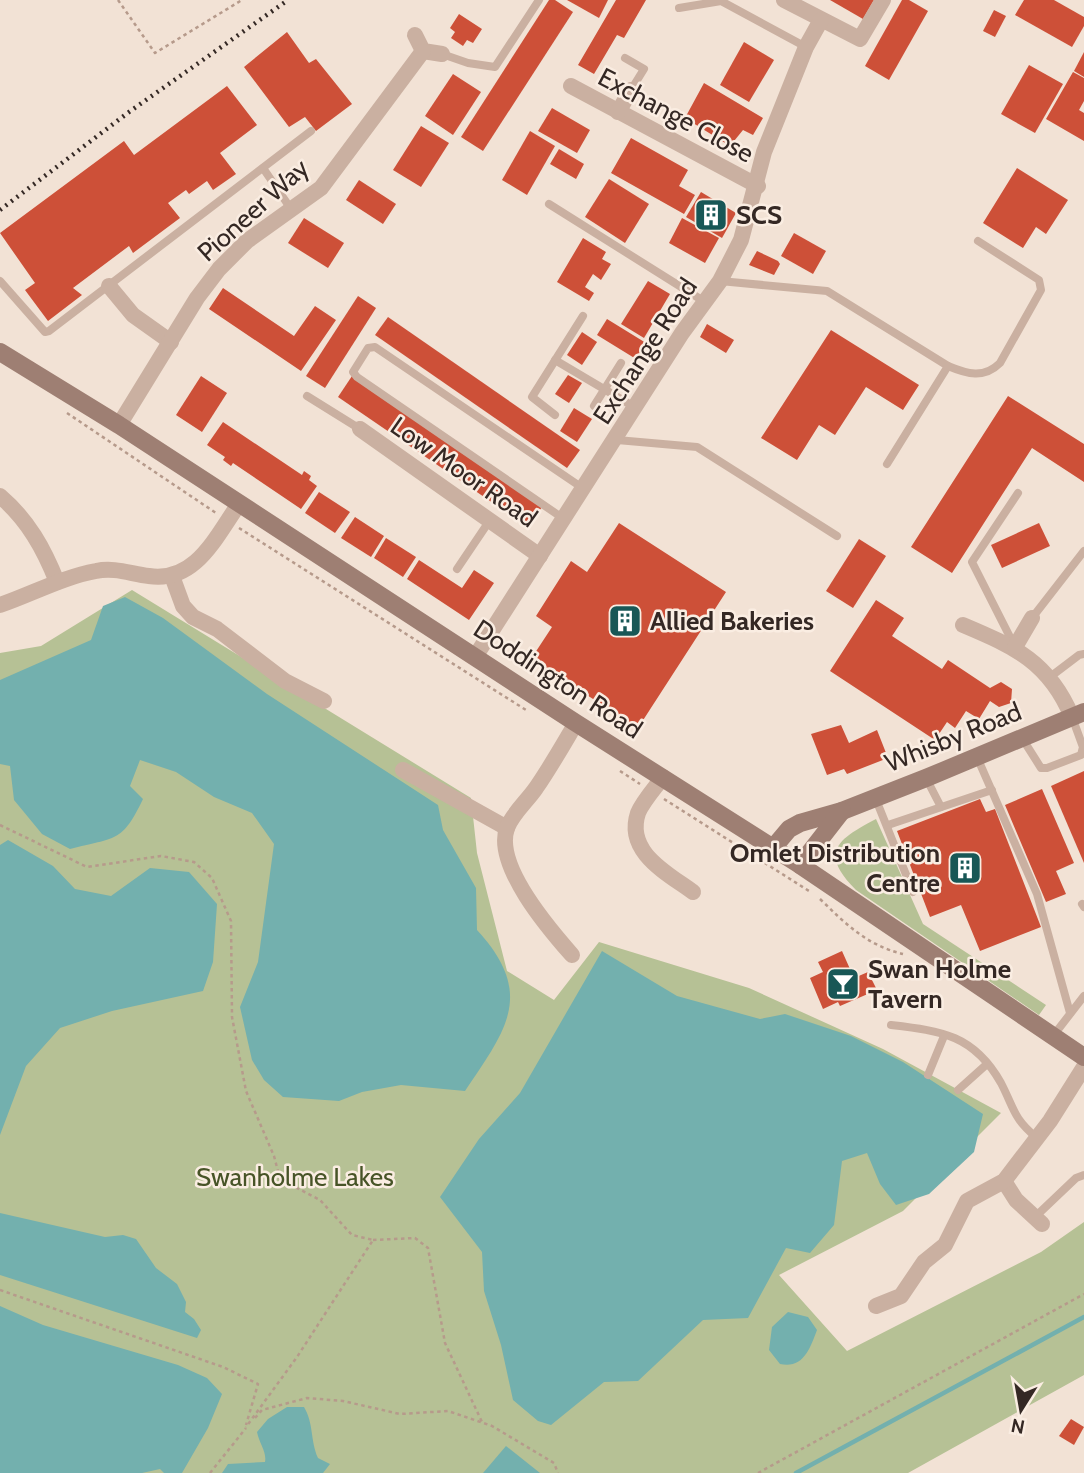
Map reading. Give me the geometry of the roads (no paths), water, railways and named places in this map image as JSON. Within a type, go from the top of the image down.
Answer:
[{"type":"main road","name":"Doddington Road","points":[[0,352],[119,425],[576,723],[800,864],[1084,1057]]},
{"type":"main road","name":"Whisby Road","points":[[773,848],[789,829],[800,822],[842,811],[1078,714]]},
{"type":"main road","name":"Whisby Road","points":[[800,864],[842,811]]},
{"type":"street","points":[[784,0],[860,39],[883,0]]},
{"type":"street","name":"Exchange Road","points":[[475,657],[720,281],[741,240],[758,186],[764,152],[806,47],[821,20]]},
{"type":"street","points":[[415,36],[423,51],[442,54]]},
{"type":"street","name":"Pioneer Way","points":[[119,425],[219,269],[247,241],[321,188],[423,51]]},
{"type":"street","name":"Exchange Close","points":[[571,86],[758,186]]},
{"type":"street","points":[[618,112],[631,90]]},
{"type":"street","points":[[109,286],[133,315],[171,342]]},
{"type":"street","name":"Low Moor Road","points":[[360,429],[540,556]]},
{"type":"street","points":[[0,496],[23,518],[37,539],[57,582]]},
{"type":"street","points":[[0,605],[57,582],[111,569],[159,578],[172,576],[192,567],[239,504]]},
{"type":"street","points":[[172,576],[183,606],[194,617],[217,629],[285,681],[324,701]]},
{"type":"street","points":[[1015,647],[1032,618]]},
{"type":"street","points":[[963,625],[1015,647],[1050,677],[1078,714]]},
{"type":"street","points":[[572,955],[542,921],[519,886],[506,849],[507,828],[538,786],[576,723]]},
{"type":"street","points":[[403,770],[507,828]]},
{"type":"street","points":[[663,777],[638,812],[635,830],[640,849],[656,866],[693,891]]},
{"type":"street","points":[[876,1306],[901,1296],[924,1262],[945,1245],[967,1201],[1003,1181],[1050,1121],[1084,1067]]},
{"type":"street","points":[[1003,1181],[1016,1200],[1038,1221]]},
{"type":"lane","points":[[442,54],[468,63],[495,66],[539,0]]},
{"type":"lane","points":[[679,8],[721,1],[806,47]]},
{"type":"lane","points":[[625,58],[644,69],[631,90]]},
{"type":"lane","points":[[0,281],[46,332],[312,131]]},
{"type":"lane","points":[[263,168],[291,209]]},
{"type":"lane","points":[[550,204],[705,302]]},
{"type":"lane","points":[[720,281],[827,291],[948,366],[967,374],[991,372],[1011,344],[1041,290],[1040,281],[1031,273],[978,241]]},
{"type":"lane","points":[[555,415],[532,397],[583,316]]},
{"type":"lane","points":[[564,519],[357,377],[353,372],[368,348],[375,347],[584,488]]},
{"type":"lane","points":[[555,360],[636,408]]},
{"type":"lane","points":[[594,406],[621,363]]},
{"type":"lane","points":[[887,464],[948,366]]},
{"type":"lane","points":[[307,396],[360,429]]},
{"type":"lane","points":[[617,440],[697,447],[837,536]]},
{"type":"lane","points":[[1015,647],[972,562],[1018,493]]},
{"type":"lane","points":[[457,569],[490,520]]},
{"type":"lane","points":[[1032,618],[1084,551]]},
{"type":"lane","points":[[1050,677],[1084,654]]},
{"type":"lane","points":[[1022,738],[1041,768],[1080,755],[1083,747],[1078,714]]},
{"type":"lane","points":[[976,756],[1037,894],[1070,1013]]},
{"type":"lane","points":[[926,778],[941,807]]},
{"type":"lane","points":[[888,825],[992,790]]},
{"type":"lane","points":[[875,797],[913,892]]},
{"type":"lane","points":[[1053,1036],[1084,996]]},
{"type":"lane","points":[[891,1025],[929,1030],[964,1040],[987,1064],[1000,1083],[1018,1122],[1036,1137]]},
{"type":"lane","points":[[928,1075],[943,1036]]},
{"type":"lane","points":[[958,1090],[987,1064]]},
{"type":"lane","points":[[1038,1221],[1084,1175]]},
{"type":"water","points":[[125,597],[163,618],[267,694],[438,805],[443,830],[476,888],[477,930],[495,953],[506,974],[510,993],[509,1012],[502,1030],[465,1091],[401,1085],[362,1092],[339,1101],[283,1097],[264,1080],[252,1060],[240,1007],[258,962],[274,844],[252,813],[214,797],[176,772],[140,760],[130,786],[143,799],[129,824],[108,840],[70,849],[42,834],[14,800],[10,766],[0,764],[0,680],[91,640],[103,606]]},
{"type":"water","points":[[8,840],[53,866],[75,889],[111,896],[150,868],[189,872],[217,904],[213,962],[203,991],[112,1011],[60,1028],[26,1066],[0,1135],[0,845]]},
{"type":"water","points":[[602,951],[677,996],[760,1019],[785,1014],[851,1036],[903,1062],[983,1114],[974,1152],[929,1194],[896,1205],[880,1184],[867,1153],[842,1161],[834,1225],[810,1253],[786,1248],[748,1318],[703,1320],[638,1381],[604,1382],[551,1425],[538,1421],[513,1400],[501,1345],[484,1291],[482,1252],[440,1197],[479,1139],[520,1093]]},
{"type":"water","points":[[0,1213],[105,1237],[123,1235],[136,1239],[156,1268],[177,1284],[186,1302],[185,1312],[201,1330],[197,1338],[0,1275]]},
{"type":"water","points":[[0,1306],[43,1325],[178,1365],[207,1378],[222,1394],[208,1428],[182,1473],[164,1473],[160,1469],[142,1473],[0,1473]]},
{"type":"water","points":[[788,1312],[808,1317],[817,1330],[804,1356],[788,1365],[780,1364],[769,1350],[772,1327]]},
{"type":"water","points":[[287,1407],[304,1407],[318,1458],[330,1464],[323,1473],[222,1473],[228,1464],[265,1462],[257,1432],[268,1419]]},
{"type":"water","points":[[506,1446],[540,1473],[483,1473]]},
{"type":"waterway","points":[[796,1473],[1084,1317]]},
{"type":"railway","points":[[0,210],[129,112],[288,0]]},
{"type":"place","name":"SCS","points":[[711,215]]},
{"type":"place","name":"Allied Bakeries","points":[[625,621]]},
{"type":"place","name":"Omlet Distribution Centre","points":[[965,868]]},
{"type":"place","name":"Swan Holme Tavern","points":[[843,984]]},
{"type":"park label","name":"Swanholme Lakes","points":[[295,1177]]}]
